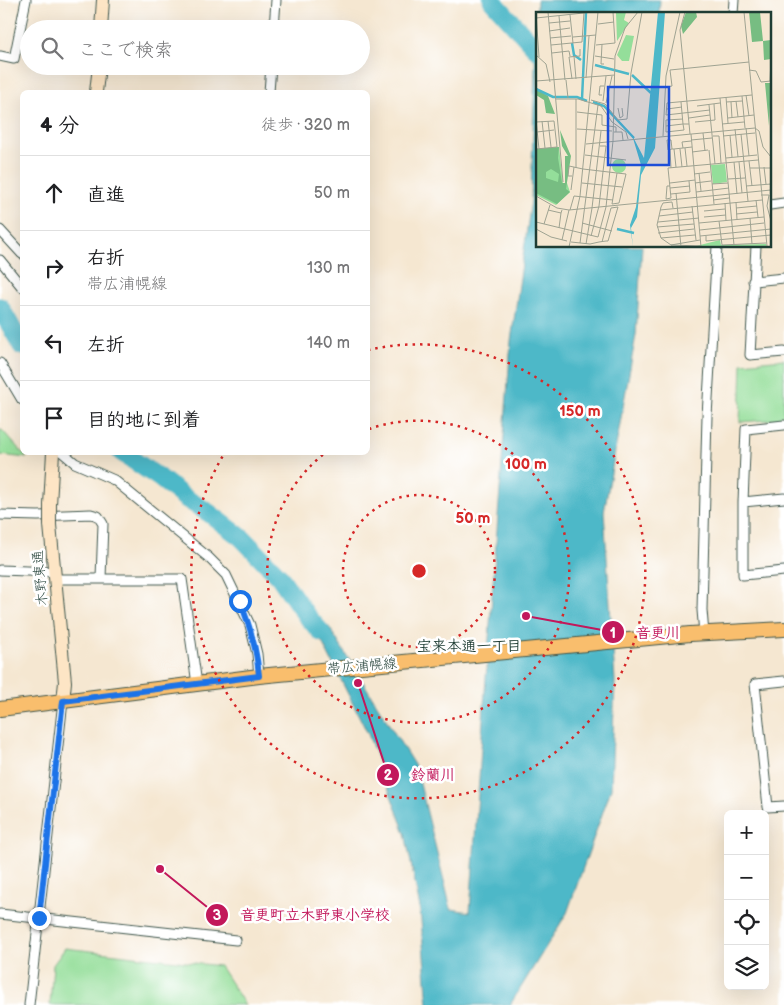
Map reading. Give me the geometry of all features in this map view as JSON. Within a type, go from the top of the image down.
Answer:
[{"type":"main road","name":"帯広浦幌線","points":[[0,709],[266,675],[697,634],[784,629]]},
{"type":"street","points":[[22,20],[26,0]]},
{"type":"street","points":[[102,20],[103,0]]},
{"type":"street","points":[[275,20],[276,0]]},
{"type":"street","points":[[0,56],[14,59],[20,30]]},
{"type":"street","points":[[96,90],[98,75]]},
{"type":"street","points":[[269,90],[270,75]]},
{"type":"street","points":[[0,230],[20,252]]},
{"type":"street","points":[[697,634],[702,610],[707,416],[717,248]]},
{"type":"street","points":[[756,248],[750,355],[784,352]]},
{"type":"street","points":[[0,260],[20,285]]},
{"type":"street","points":[[754,281],[784,278]]},
{"type":"street","points":[[0,363],[20,397]]},
{"type":"street","points":[[784,425],[746,429],[743,575],[784,571]]},
{"type":"street","name":"木野東通","points":[[53,455],[50,525],[65,682],[63,701]]},
{"type":"street","points":[[66,455],[76,463],[114,480],[208,557],[226,575],[250,625],[257,654],[266,675]]},
{"type":"street","points":[[743,502],[784,498]]},
{"type":"street","points":[[0,515],[98,516],[103,524],[101,578]]},
{"type":"street","points":[[0,570],[55,576],[182,580],[197,684]]},
{"type":"street","points":[[784,681],[755,684],[768,807],[784,806]]},
{"type":"street","points":[[29,1005],[63,701]]},
{"type":"street","points":[[0,914],[236,940]]},
{"type":"green space","points":[[784,359],[784,419],[740,422],[742,363]]},
{"type":"green space","points":[[0,430],[2,430],[20,450],[20,455],[24,455],[27,458],[0,455]]},
{"type":"green space","points":[[65,948],[220,966],[245,1005],[50,1005],[53,965]]},
{"type":"water","points":[[537,0],[660,0],[659,12],[537,12]]},
{"type":"water","points":[[536,34],[536,248],[642,248],[636,335],[604,512],[615,681],[611,789],[567,913],[510,1005],[428,1005],[420,908],[405,833],[368,734],[323,644],[304,617],[306,608],[329,627],[416,768],[451,909],[470,912],[511,341],[531,201]]},
{"type":"waterway","points":[[492,0],[536,49]]},
{"type":"waterway","points":[[0,307],[20,342]]},
{"type":"waterway","points":[[125,455],[242,538],[279,576],[306,615],[321,632]]},
{"type":"place","name":"音更川","points":[[526,616]]},
{"type":"place","name":"鈴蘭川","points":[[358,683]]},
{"type":"place","name":"音更町立木野東小学校","points":[[160,869]]},
{"type":"district","name":"宝来本通一丁目","points":[[469,646]]},
{"type":"route","points":[[39,918],[63,701],[259,676],[257,654],[250,625],[240,601]]}]
